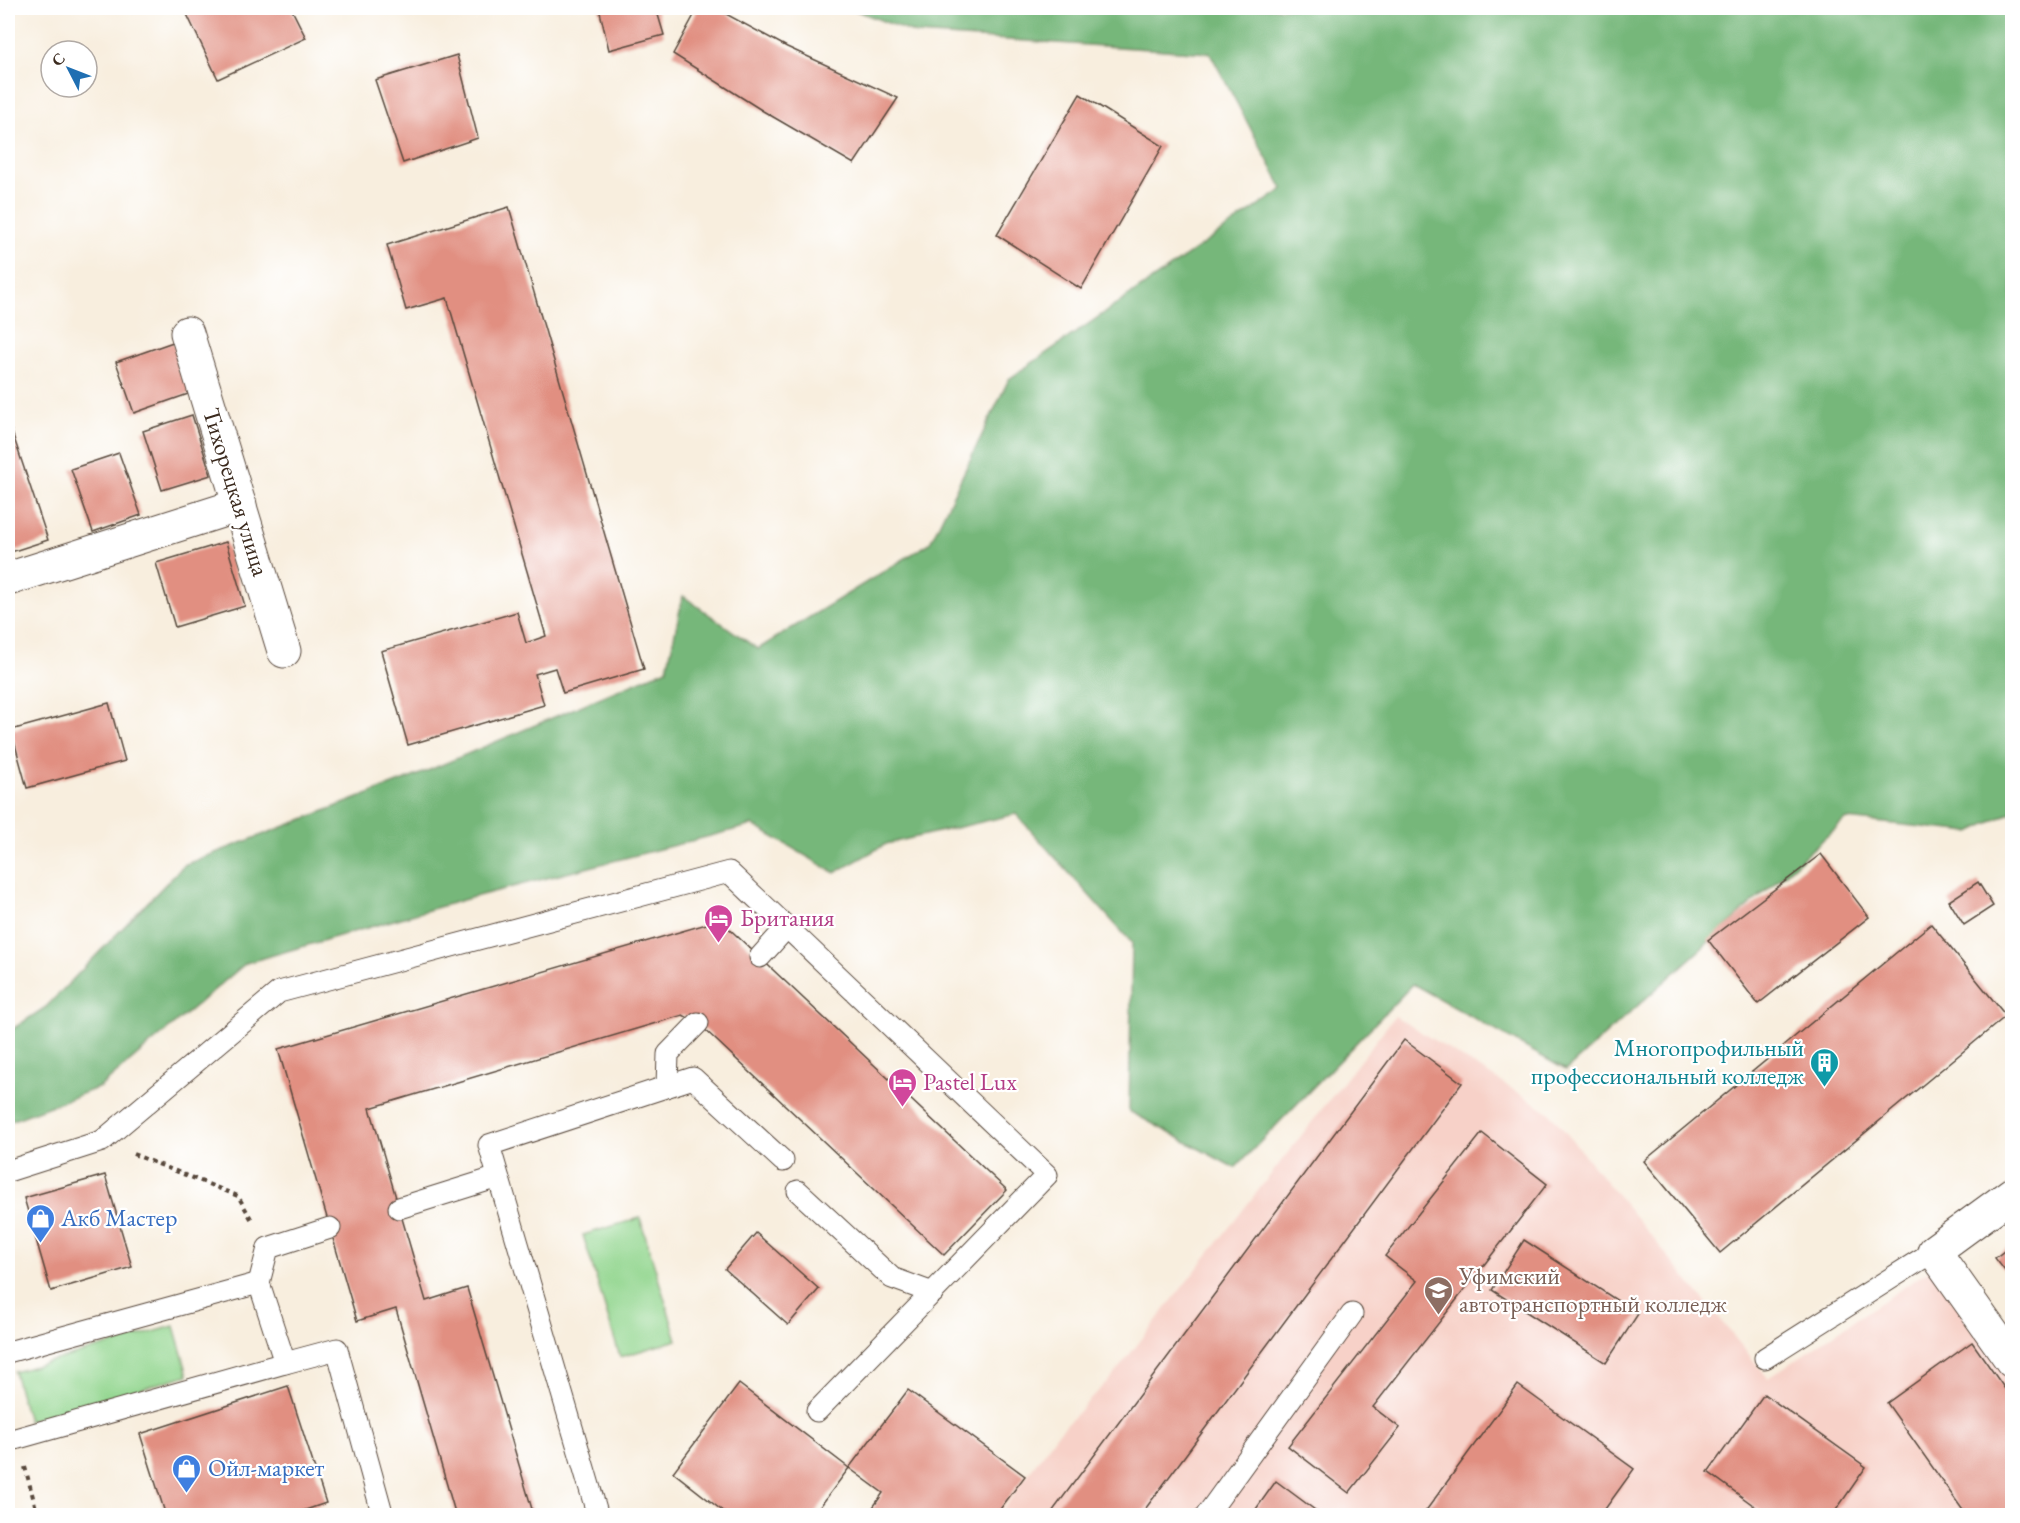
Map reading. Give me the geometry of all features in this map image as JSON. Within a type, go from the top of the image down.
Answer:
[{"type":"street","name":"Тихорецкая улица","points":[[187,333],[284,651]]},
{"type":"street","points":[[8,579],[240,505]]},
{"type":"street","points":[[2013,1194],[1934,1251],[2013,1361]]},
{"type":"lane","points":[[8,1171],[102,1141],[279,992],[729,872],[1047,1175],[817,1411]]},
{"type":"lane","points":[[760,957],[788,927]]},
{"type":"lane","points":[[667,1086],[668,1054],[698,1023]]},
{"type":"lane","points":[[598,1515],[489,1145],[693,1078],[783,1161]]},
{"type":"lane","points":[[399,1208],[498,1177]]},
{"type":"lane","points":[[798,1191],[892,1278],[933,1293]]},
{"type":"lane","points":[[285,1363],[259,1283],[268,1248],[330,1228]]},
{"type":"lane","points":[[1765,1358],[1934,1251]]},
{"type":"lane","points":[[8,1352],[259,1283]]},
{"type":"lane","points":[[1206,1515],[1352,1314]]},
{"type":"lane","points":[[8,1441],[337,1349],[383,1515]]},
{"type":"path","points":[[102,1141],[238,1196],[268,1248]]},
{"type":"shaded area","name":"Уфимский автотранспортный колледж","points":[[1395,1016],[1549,1112],[1768,1378],[1943,1261],[2012,1369],[2012,1515],[998,1516],[1057,1434],[1112,1377]]},
{"type":"green space","points":[[850,8],[2008,8],[2012,10],[2012,812],[1970,832],[1846,819],[1566,1070],[1413,984],[1235,1168],[1129,1111],[1132,943],[1016,814],[886,844],[835,873],[753,825],[470,898],[246,963],[100,1087],[8,1122],[8,1032],[46,1007],[184,865],[413,777],[667,669],[683,596],[758,649],[930,543],[1009,379],[1283,189],[1210,53],[916,34]]},
{"type":"green space","points":[[640,1218],[677,1340],[620,1357],[583,1235]]},
{"type":"green space","points":[[174,1326],[188,1375],[28,1421],[14,1372]]},
{"type":"building","points":[[184,8],[291,8],[306,38],[218,79]]},
{"type":"building","points":[[599,8],[656,8],[664,35],[609,50]]},
{"type":"building","points":[[698,8],[715,8],[787,47],[898,98],[854,164],[763,111],[673,54]]},
{"type":"building","points":[[457,55],[478,138],[403,163],[375,80]]},
{"type":"building","points":[[1080,94],[1163,146],[1081,289],[997,235]]},
{"type":"building","points":[[509,207],[644,669],[563,693],[555,668],[535,674],[544,705],[408,745],[381,651],[517,612],[526,643],[546,636],[447,298],[406,310],[387,245]]},
{"type":"building","points":[[173,342],[191,393],[134,413],[116,362]]},
{"type":"building","points":[[192,415],[211,475],[162,490],[143,431]]},
{"type":"building","points":[[8,420],[48,540],[8,553]]},
{"type":"building","points":[[119,453],[141,515],[93,532],[71,469]]},
{"type":"building","points":[[226,542],[245,606],[175,627],[156,563]]},
{"type":"building","points":[[109,703],[125,761],[27,788],[11,730]]},
{"type":"building","points":[[1821,854],[1869,917],[1758,1004],[1708,940]]},
{"type":"building","points":[[1978,882],[1993,906],[1964,925],[1949,901]]},
{"type":"building","points":[[720,920],[1007,1190],[944,1255],[698,1023],[683,1015],[370,1108],[426,1301],[467,1288],[534,1516],[456,1516],[396,1309],[357,1321],[278,1049]]},
{"type":"building","name":"Многопрофильный профессиональный колледж","points":[[1931,924],[2006,1016],[1720,1253],[1644,1161]]},
{"type":"building","points":[[1404,1040],[1462,1083],[1140,1516],[1049,1516]]},
{"type":"building","points":[[1482,1133],[1547,1184],[1373,1407],[1400,1428],[1349,1493],[1288,1446],[1417,1281],[1385,1256]]},
{"type":"building","points":[[105,1175],[132,1267],[51,1291],[24,1198]]},
{"type":"building","points":[[756,1233],[819,1289],[788,1325],[725,1269]]},
{"type":"building","points":[[1524,1240],[1638,1314],[1606,1363],[1492,1290]]},
{"type":"building","points":[[2012,1245],[2012,1280],[1995,1258]]},
{"type":"building","points":[[1972,1342],[2012,1399],[2012,1516],[1967,1516],[1887,1403]]},
{"type":"building","points":[[739,1384],[849,1468],[813,1516],[729,1516],[673,1472]]},
{"type":"building","points":[[1518,1385],[1634,1469],[1600,1516],[1422,1516]]},
{"type":"building","points":[[288,1386],[326,1503],[288,1516],[166,1516],[140,1434]]},
{"type":"building","points":[[908,1390],[1025,1476],[995,1516],[867,1516],[883,1493],[849,1468]]},
{"type":"building","points":[[1764,1394],[1866,1467],[1832,1516],[1768,1516],[1708,1472]]},
{"type":"building","points":[[1276,1481],[1323,1516],[1251,1516]]},
{"type":"place","name":"Британия","points":[[719,944]]},
{"type":"place","name":"Многопрофильный профессиональный колледж","points":[[1825,1088]]},
{"type":"place","name":"Pastel Lux","points":[[902,1108]]},
{"type":"place","name":"Акб Мастер","points":[[40,1244]]},
{"type":"place","name":"Уфимский автотранспортный колледж","points":[[1438,1316]]},
{"type":"place","name":"Ойл-маркет","points":[[187,1494]]}]
